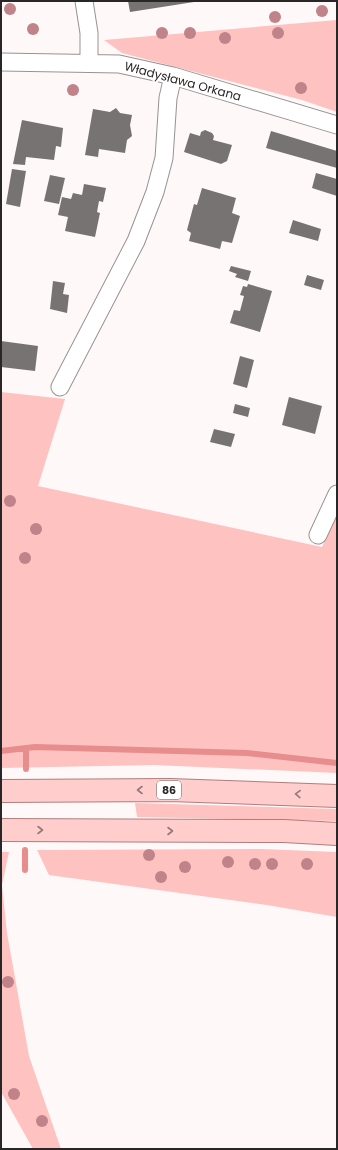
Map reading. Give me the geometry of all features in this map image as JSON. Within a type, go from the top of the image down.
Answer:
[{"type":"main road","name":"86","points":[[1,791],[170,790],[337,796]]},
{"type":"main road","points":[[1,830],[284,831],[337,834]]},
{"type":"street","points":[[84,1],[89,33],[89,62]]},
{"type":"street","name":"Władysława Orkana","points":[[1,62],[89,62],[118,64],[172,76],[337,125]]},
{"type":"street","points":[[60,386],[136,241],[156,192],[164,158],[168,98],[172,76]]},
{"type":"street","points":[[318,536],[337,494]]},
{"type":"shaded area","points":[[337,20],[337,112],[302,100],[122,53],[104,40]]},
{"type":"shaded area","points":[[1,392],[65,399],[38,486],[322,547],[337,515],[337,773],[154,765],[1,768]]},
{"type":"shaded area","points":[[135,803],[337,809],[337,821],[137,817]]},
{"type":"shaded area","points":[[262,849],[337,852],[337,917],[267,905],[49,875],[37,850]]},
{"type":"shaded area","points":[[1,852],[9,852],[2,885],[7,933],[29,1056],[61,1149],[33,1149],[1,1092]]},
{"type":"building","points":[[128,1],[194,1],[194,2],[130,12]]},
{"type":"building","points":[[116,108],[120,113],[132,115],[130,125],[132,136],[127,140],[125,153],[99,149],[98,157],[85,155],[93,109],[110,112]]},
{"type":"building","points":[[22,120],[63,128],[61,147],[56,146],[54,160],[26,157],[25,165],[13,164]]},
{"type":"building","points":[[205,130],[212,133],[214,136],[213,140],[232,145],[227,161],[221,164],[184,152],[190,133],[200,136],[201,132]]},
{"type":"building","points":[[271,131],[337,151],[337,168],[266,148]]},
{"type":"building","points":[[12,169],[26,171],[20,207],[6,204]]},
{"type":"building","points":[[316,173],[337,179],[337,196],[312,188]]},
{"type":"building","points":[[50,175],[65,178],[59,204],[44,201]]},
{"type":"building","points":[[84,184],[106,188],[103,202],[99,201],[97,212],[100,213],[95,237],[65,231],[68,217],[58,215],[62,197],[71,199],[73,193],[82,195]]},
{"type":"building","points":[[202,188],[236,198],[232,213],[240,216],[232,243],[222,241],[220,249],[189,241],[191,233],[187,230],[194,204],[197,205]]},
{"type":"building","points":[[293,220],[321,229],[318,241],[289,233]]},
{"type":"building","points":[[231,266],[251,271],[248,281],[235,277],[237,274],[229,271]]},
{"type":"building","points":[[307,275],[324,280],[321,290],[304,285]]},
{"type":"building","points":[[53,281],[65,283],[63,294],[69,295],[67,313],[50,309]]},
{"type":"building","points":[[248,284],[272,291],[260,332],[230,323],[234,310],[240,311],[244,296],[240,295],[243,286],[247,287]]},
{"type":"building","points":[[1,341],[38,346],[35,371],[1,367]]},
{"type":"building","points":[[240,356],[254,360],[247,388],[233,384]]},
{"type":"building","points":[[289,397],[322,406],[315,434],[282,425]]},
{"type":"building","points":[[235,404],[250,408],[248,417],[233,413]]},
{"type":"building","points":[[214,429],[235,434],[231,447],[210,442]]},
{"type":"waterway","points":[[1,751],[35,747],[247,753],[337,763]]},
{"type":"waterway","points":[[26,749],[26,769]]},
{"type":"waterway","points":[[25,850],[25,870]]}]
